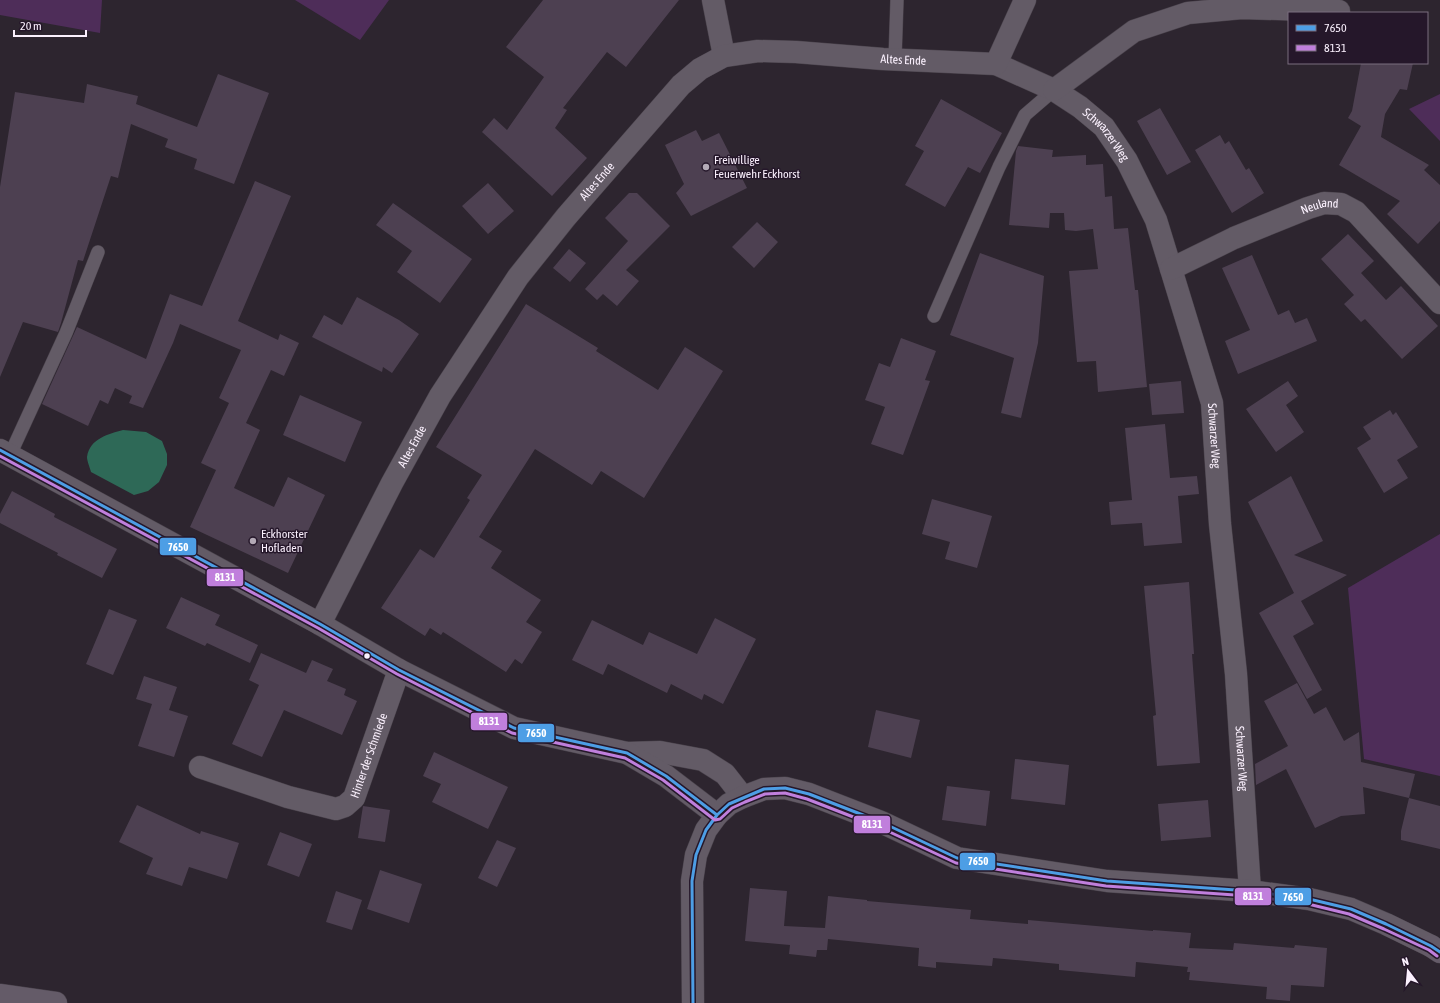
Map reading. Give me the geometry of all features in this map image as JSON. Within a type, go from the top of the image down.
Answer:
[{"type":"main road","points":[[0,995],[56,1003]]},
{"type":"street","points":[[713,0],[724,56]]},
{"type":"street","points":[[996,64],[1024,0]]},
{"type":"street","points":[[1054,90],[1134,31],[1188,13],[1242,8],[1339,11]]},
{"type":"street","name":"Altes Ende","points":[[320,624],[392,483],[440,396],[518,277],[566,217],[681,85],[700,69],[724,56],[758,51],[996,64]]},
{"type":"street","name":"Schwarzer Weg","points":[[996,64],[1054,90],[1080,107],[1104,127],[1127,161],[1156,220],[1212,403],[1220,524],[1236,674],[1250,891]]},
{"type":"street","name":"Neuland","points":[[1171,269],[1234,238],[1308,208],[1324,203],[1341,204],[1356,212],[1440,302]]},
{"type":"street","points":[[5,453],[320,624],[399,670],[514,728],[627,754],[660,752],[703,760],[725,774],[743,796]]},
{"type":"street","name":"Hinter der Schmiede","points":[[200,767],[288,797],[336,809],[345,806],[354,798],[399,670]]},
{"type":"street","points":[[627,754],[666,776],[716,815]]},
{"type":"street","points":[[693,1003],[692,881],[696,854],[706,830],[716,815],[729,804],[743,796],[764,789],[785,788],[809,794],[881,822],[957,858],[1107,881],[1250,891],[1309,898],[1351,909],[1386,924],[1436,949]]},
{"type":"lane","points":[[895,59],[897,0]]},
{"type":"lane","points":[[934,316],[999,166],[1025,116],[1054,90]]},
{"type":"lane","points":[[5,453],[66,333],[98,252]]},
{"type":"shaded area","points":[[0,0],[102,0],[100,33],[0,15]]},
{"type":"shaded area","points":[[295,0],[389,0],[360,40]]},
{"type":"shaded area","points":[[1440,94],[1440,141],[1409,109]]},
{"type":"shaded area","points":[[123,430],[146,432],[162,441],[167,454],[167,465],[159,482],[148,491],[134,495],[91,472],[87,459],[92,445],[96,441],[106,435]]},
{"type":"shaded area","points":[[1440,534],[1440,776],[1364,759],[1348,588]]},
{"type":"building","points":[[543,0],[679,0],[626,67],[607,52],[563,108],[567,110],[555,128],[587,158],[552,196],[482,132],[494,118],[507,130],[544,77],[506,47]]},
{"type":"building","points":[[1361,64],[1413,64],[1407,90],[1400,89],[1385,114],[1381,137],[1429,165],[1424,170],[1440,185],[1440,221],[1418,244],[1387,214],[1400,201],[1339,165],[1361,126],[1348,118],[1352,111]]},
{"type":"building","points":[[218,74],[269,93],[234,184],[194,169],[197,159],[165,147],[168,139],[131,124],[118,178],[111,176],[83,261],[78,260],[58,332],[23,322],[0,377],[0,187],[15,92],[84,103],[87,84],[138,96],[136,104],[197,127]]},
{"type":"building","points":[[941,99],[1002,133],[980,173],[968,167],[945,207],[905,185],[924,151],[915,146]]},
{"type":"building","points":[[1160,108],[1191,162],[1167,175],[1137,121]]},
{"type":"building","name":"Freiwillige Feuerwehr Eckhorst","points":[[696,130],[702,141],[719,133],[747,188],[691,216],[676,193],[684,184],[665,145]]},
{"type":"building","points":[[1220,135],[1225,144],[1229,141],[1246,170],[1249,168],[1264,193],[1232,213],[1195,150]]},
{"type":"building","points":[[1018,146],[1053,150],[1052,157],[1086,155],[1086,165],[1103,164],[1105,197],[1112,196],[1114,229],[1128,228],[1135,290],[1138,290],[1147,387],[1098,392],[1096,361],[1077,362],[1069,271],[1098,269],[1093,229],[1076,231],[1065,230],[1064,213],[1050,213],[1049,228],[1009,225],[1016,151]]},
{"type":"building","points":[[255,181],[291,196],[238,321],[278,340],[280,334],[299,343],[284,376],[271,370],[246,423],[260,430],[234,488],[274,507],[288,477],[325,495],[288,573],[190,527],[216,470],[201,463],[229,403],[219,398],[241,350],[180,324],[173,343],[143,408],[129,403],[132,396],[115,388],[108,404],[100,400],[88,426],[42,404],[77,327],[146,359],[170,294],[202,306]]},
{"type":"building","points":[[488,183],[514,211],[488,234],[462,206]]},
{"type":"building","points":[[629,193],[637,193],[670,226],[626,270],[639,281],[617,306],[603,294],[597,300],[585,289],[628,241],[605,218]]},
{"type":"building","points":[[393,203],[472,259],[440,303],[397,272],[412,251],[376,225]]},
{"type":"building","points":[[757,222],[778,242],[754,268],[732,247]]},
{"type":"building","points":[[1348,234],[1374,261],[1361,273],[1386,300],[1401,286],[1438,326],[1402,359],[1365,319],[1361,322],[1344,304],[1354,295],[1321,259]]},
{"type":"building","points":[[569,249],[586,263],[570,282],[553,268]]},
{"type":"building","points":[[980,253],[1044,276],[1038,343],[1021,418],[1001,413],[1014,358],[950,335]]},
{"type":"building","points":[[1252,255],[1278,315],[1289,310],[1295,323],[1307,318],[1317,341],[1238,374],[1225,341],[1250,330],[1222,268]]},
{"type":"building","points":[[357,297],[399,320],[419,334],[392,373],[383,367],[382,372],[312,337],[324,315],[342,325]]},
{"type":"building","points":[[526,304],[598,348],[596,351],[658,390],[685,347],[723,371],[644,498],[601,471],[592,485],[535,449],[479,537],[502,551],[491,568],[541,600],[526,622],[542,632],[522,664],[515,659],[506,672],[443,632],[441,635],[430,628],[425,636],[381,608],[420,549],[434,558],[470,500],[467,498],[482,475],[436,447]]},
{"type":"building","points":[[901,338],[936,351],[925,380],[930,381],[903,455],[871,444],[885,407],[865,400],[879,363],[890,367]]},
{"type":"building","points":[[1181,381],[1184,413],[1152,415],[1149,384]]},
{"type":"building","points":[[1288,381],[1298,396],[1286,405],[1304,432],[1276,452],[1246,409]]},
{"type":"building","points":[[300,395],[362,422],[345,462],[283,435]]},
{"type":"building","points":[[1390,410],[1393,415],[1396,412],[1418,447],[1397,460],[1408,478],[1384,493],[1357,448],[1371,439],[1363,427]]},
{"type":"building","points":[[1165,424],[1170,478],[1197,476],[1199,494],[1178,496],[1182,543],[1144,546],[1142,523],[1111,525],[1109,502],[1132,500],[1125,428]]},
{"type":"building","points":[[1291,476],[1323,541],[1294,555],[1347,575],[1301,601],[1314,624],[1293,636],[1322,690],[1307,699],[1259,613],[1294,593],[1248,502]]},
{"type":"building","points":[[12,491],[55,514],[54,517],[117,549],[102,578],[0,523],[0,514]]},
{"type":"building","points":[[932,499],[992,516],[977,568],[945,559],[950,542],[922,534]]},
{"type":"building","points":[[1189,582],[1194,654],[1192,654],[1200,763],[1157,766],[1153,716],[1156,715],[1144,586]]},
{"type":"building","points":[[181,597],[220,615],[215,625],[258,645],[250,663],[207,643],[205,646],[166,628]]},
{"type":"building","points":[[109,609],[137,620],[113,675],[86,664]]},
{"type":"building","points":[[715,618],[756,639],[723,704],[704,694],[702,700],[671,684],[667,693],[608,664],[603,675],[572,660],[592,620],[643,645],[649,632],[697,654]]},
{"type":"building","points":[[261,653],[306,673],[312,660],[333,669],[327,681],[346,689],[344,695],[357,701],[342,735],[284,710],[262,757],[232,744],[259,685],[249,680]]},
{"type":"building","points":[[144,676],[177,687],[169,710],[188,716],[174,757],[138,746],[152,704],[136,699]]},
{"type":"building","points":[[1297,683],[1314,714],[1326,707],[1344,741],[1359,732],[1361,762],[1415,774],[1409,798],[1363,787],[1365,814],[1341,816],[1315,828],[1286,769],[1256,785],[1255,764],[1288,746],[1264,701]]},
{"type":"building","points":[[876,710],[920,720],[911,758],[868,747]]},
{"type":"building","points":[[434,752],[508,787],[488,829],[432,802],[441,784],[423,776]]},
{"type":"building","points":[[1015,759],[1069,765],[1065,805],[1011,799]]},
{"type":"building","points":[[947,786],[990,791],[986,826],[942,820]]},
{"type":"building","points":[[1409,798],[1440,806],[1440,849],[1401,840],[1401,831]]},
{"type":"building","points":[[1208,800],[1211,837],[1161,841],[1158,804]]},
{"type":"building","points":[[137,805],[200,834],[201,831],[239,843],[227,879],[189,867],[182,886],[146,874],[153,858],[119,842]]},
{"type":"building","points":[[363,806],[390,810],[385,842],[358,838]]},
{"type":"building","points":[[280,832],[312,844],[299,877],[267,865]]},
{"type":"building","points":[[497,840],[516,848],[497,887],[478,878]]},
{"type":"building","points":[[380,870],[422,884],[409,923],[367,909]]},
{"type":"building","points":[[750,888],[787,891],[784,926],[825,928],[828,896],[971,910],[970,919],[1028,924],[1028,920],[1191,933],[1189,948],[1233,950],[1234,943],[1294,948],[1295,945],[1327,948],[1324,987],[1291,985],[1290,1001],[1266,999],[1267,987],[1189,980],[1190,972],[1187,972],[1188,967],[1136,962],[1135,977],[1059,970],[1059,964],[993,958],[992,966],[936,962],[936,968],[918,966],[919,948],[828,939],[827,950],[817,950],[816,957],[789,954],[790,945],[745,941]]},
{"type":"building","points":[[336,891],[362,900],[352,930],[326,922]]},
{"type":"transit line","name":"7650","points":[[0,450],[320,624],[399,670],[514,728],[627,753],[666,776],[717,815]]},
{"type":"transit line","name":"8131","points":[[0,456],[318,628],[397,674],[512,733],[625,758],[663,780],[715,820],[720,819],[732,808],[765,794],[785,793],[807,799],[879,827],[956,863],[1106,886],[1249,896],[1308,904],[1349,914],[1429,950],[1437,956]]},
{"type":"transit line","name":"7650","points":[[693,1003],[692,881],[696,855],[706,830],[717,815],[729,804],[764,789],[785,788],[809,794],[881,822],[957,858],[1107,881],[1250,891],[1309,899],[1351,909],[1386,924],[1440,952]]},
{"type":"place","name":"Freiwillige Feuerwehr Eckhorst","points":[[706,167]]},
{"type":"place","name":"Eckhorster Hofladen","points":[[253,541]]}]
